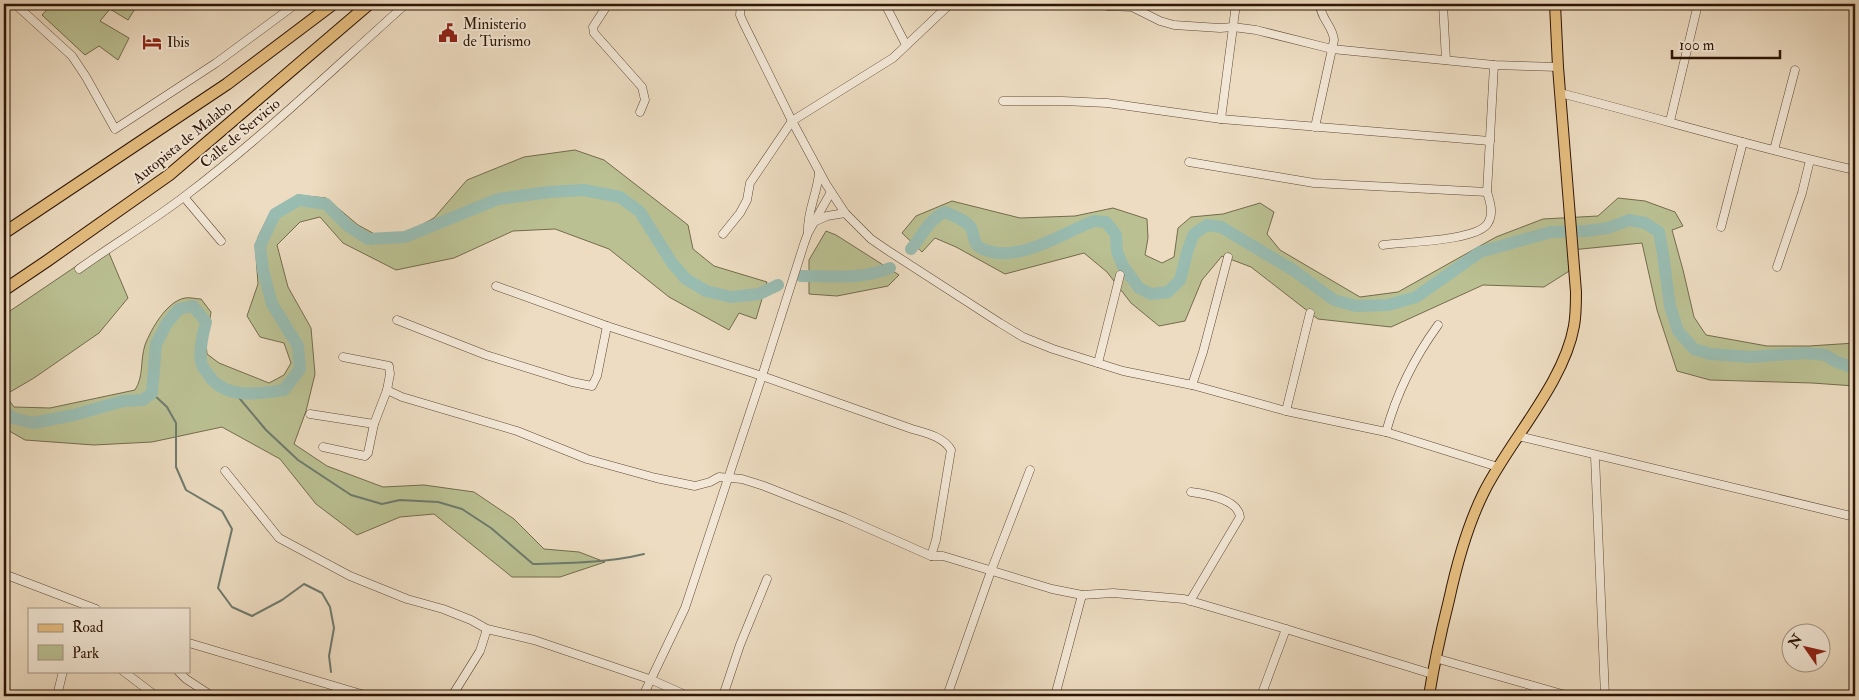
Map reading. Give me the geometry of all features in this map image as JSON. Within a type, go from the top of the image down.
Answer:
[{"type":"highway","name":"Autopista de Malabo","points":[[4,233],[227,84],[333,4]]},
{"type":"highway","name":"Autopista de Malabo","points":[[4,290],[169,175],[369,4]]},
{"type":"main road","points":[[1429,696],[1435,658],[1457,566],[1472,518],[1498,467],[1552,382],[1563,361],[1574,327],[1576,292],[1558,67],[1555,4]]},
{"type":"street","points":[[15,4],[72,56],[86,76],[115,129],[216,63],[296,4]]},
{"type":"street","name":"Calle de Servicio","points":[[79,269],[184,197],[279,120],[406,4]]},
{"type":"street","points":[[608,4],[593,27],[594,33],[642,86],[644,100],[640,112]]},
{"type":"street","points":[[741,4],[740,15],[743,22],[792,122],[819,172],[845,213],[871,239],[1000,323],[1038,343],[1123,371],[1192,386],[1286,411],[1386,432],[1498,467]]},
{"type":"street","points":[[885,4],[906,45]]},
{"type":"street","points":[[723,234],[740,213],[747,200],[750,182],[792,122],[894,58],[950,4]]},
{"type":"street","points":[[1099,4],[1132,7],[1160,21],[1174,25],[1234,27],[1269,32],[1332,49],[1494,65],[1558,67]]},
{"type":"street","points":[[1221,119],[1236,4]]},
{"type":"street","points":[[1315,126],[1334,33],[1324,18],[1320,4]]},
{"type":"street","points":[[1443,4],[1446,60]]},
{"type":"street","points":[[1670,121],[1698,4]]},
{"type":"street","points":[[1383,245],[1456,238],[1483,228],[1488,224],[1491,207],[1487,192],[1494,65]]},
{"type":"street","points":[[1774,150],[1795,70]]},
{"type":"street","points":[[1560,93],[1810,160],[1855,170]]},
{"type":"street","points":[[1002,101],[1107,103],[1221,119],[1490,141]]},
{"type":"street","points":[[1721,227],[1744,142]]},
{"type":"street","points":[[1777,267],[1802,193],[1810,160]]},
{"type":"street","points":[[1189,162],[1314,183],[1487,192]]},
{"type":"street","points":[[808,233],[819,172]]},
{"type":"street","points":[[813,203],[826,184]]},
{"type":"street","points":[[643,696],[685,608],[808,233],[831,192]]},
{"type":"street","points":[[184,197],[221,241]]},
{"type":"street","points":[[815,222],[827,216],[845,213]]},
{"type":"street","points":[[1192,386],[1228,257]]},
{"type":"street","points":[[1098,363],[1120,275]]},
{"type":"street","points":[[496,286],[608,326],[762,376],[930,434],[948,445],[952,450],[936,540],[931,556]]},
{"type":"street","points":[[1286,411],[1310,313]]},
{"type":"street","points":[[397,320],[486,355],[572,382],[592,386],[597,376],[608,326]]},
{"type":"street","points":[[1386,432],[1392,408],[1405,379],[1421,348],[1438,325]]},
{"type":"street","points":[[323,447],[365,456],[368,453],[374,424],[387,390],[390,374],[389,366],[343,357]]},
{"type":"street","points":[[387,390],[402,397],[517,431],[587,459],[656,478],[694,486],[710,482],[719,476],[764,486],[931,556],[943,556],[1052,589],[1082,594],[1112,593],[1190,601],[1286,628],[1432,674]]},
{"type":"street","points":[[310,414],[374,424]]},
{"type":"street","points":[[1518,436],[1855,517]]},
{"type":"street","points":[[1595,456],[1605,696]]},
{"type":"street","points":[[947,696],[991,571],[1030,470]]},
{"type":"street","points":[[226,471],[263,520],[283,540],[368,584],[407,599],[443,609],[471,620],[487,629],[534,640],[652,680],[688,696]]},
{"type":"street","points":[[1190,601],[1240,517],[1238,510],[1222,499],[1209,494],[1191,492]]},
{"type":"street","points":[[4,574],[80,606]]},
{"type":"street","points":[[723,696],[740,645],[767,579]]},
{"type":"street","points":[[1055,696],[1082,594]]},
{"type":"street","points":[[1261,696],[1286,628]]},
{"type":"street","points":[[452,696],[480,651],[487,629]]},
{"type":"street","points":[[190,642],[368,696]]},
{"type":"street","points":[[1435,658],[1569,696]]},
{"type":"street","points":[[57,696],[63,672]]},
{"type":"street","points":[[124,672],[156,696]]},
{"type":"street","points":[[179,672],[186,679],[212,696]]},
{"type":"green space","points":[[52,4],[138,4],[128,20],[110,9],[100,21],[129,38],[118,60],[99,46],[85,55],[42,15]]},
{"type":"green space","points":[[575,150],[604,160],[688,225],[693,249],[714,266],[767,282],[756,319],[739,313],[729,330],[669,297],[609,249],[555,229],[513,231],[454,258],[396,270],[343,243],[320,217],[300,222],[277,245],[288,287],[311,328],[315,374],[306,411],[294,444],[327,466],[383,487],[424,485],[474,492],[514,519],[544,549],[579,552],[605,562],[560,577],[512,577],[434,514],[400,517],[357,535],[316,504],[280,459],[222,427],[152,442],[94,445],[25,440],[4,428],[4,315],[106,246],[128,298],[99,333],[34,378],[5,395],[14,407],[50,408],[135,390],[140,379],[145,345],[151,331],[172,304],[187,298],[201,299],[211,312],[206,343],[207,354],[219,363],[269,383],[284,375],[291,363],[284,343],[260,337],[247,316],[258,284],[256,256],[258,237],[269,215],[297,195],[326,198],[358,225],[380,237],[405,234],[434,218],[467,180],[524,157]]},
{"type":"green space","points":[[1618,198],[1645,201],[1675,212],[1683,226],[1672,230],[1694,317],[1706,335],[1767,346],[1855,343],[1855,386],[1710,380],[1677,371],[1657,310],[1642,243],[1571,250],[1574,268],[1544,287],[1483,285],[1391,327],[1318,319],[1251,267],[1222,256],[1202,280],[1185,321],[1159,326],[1131,303],[1107,272],[1084,253],[1005,274],[956,247],[935,238],[922,252],[902,233],[916,216],[952,201],[1020,218],[1075,216],[1113,208],[1147,219],[1148,238],[1145,255],[1162,263],[1174,257],[1178,228],[1191,217],[1223,214],[1260,203],[1274,212],[1267,234],[1280,250],[1360,297],[1398,292],[1496,237],[1543,219],[1598,216]]},
{"type":"green space","points":[[826,231],[836,235],[899,275],[888,286],[837,296],[809,294],[809,260]]},
{"type":"waterway","points":[[4,411],[13,418],[33,423],[74,415],[123,401],[143,400],[152,393],[156,344],[167,323],[179,309],[193,306],[206,322],[201,346],[201,363],[215,382],[232,392],[253,394],[284,390],[300,369],[298,346],[272,304],[263,270],[260,246],[275,214],[299,200],[326,204],[348,226],[368,239],[405,237],[498,199],[549,192],[584,190],[620,197],[640,212],[672,263],[686,279],[706,291],[731,297],[759,294],[778,285]]},
{"type":"waterway","points":[[911,249],[930,223],[945,212],[969,225],[975,241],[981,248],[994,252],[1008,253],[1038,246],[1094,221],[1106,222],[1116,235],[1117,252],[1123,266],[1139,288],[1151,294],[1168,292],[1180,280],[1194,234],[1207,225],[1221,227],[1293,270],[1334,300],[1356,306],[1388,305],[1416,297],[1480,252],[1551,232],[1608,228],[1629,220],[1645,223],[1659,232],[1670,306],[1678,331],[1694,349],[1710,354],[1750,357],[1805,353],[1825,355],[1837,362],[1855,368]]},
{"type":"waterway","points":[[801,276],[857,276],[890,268]]},
{"type":"waterway","points":[[152,393],[167,407],[176,423],[176,467],[186,490],[222,511],[232,529],[218,588],[232,607],[252,616],[282,600],[304,584],[322,593],[330,607],[334,628],[329,656],[331,672]]},
{"type":"waterway","points":[[235,393],[266,430],[298,460],[351,495],[382,504],[400,500],[438,502],[462,509],[491,528],[533,564],[603,561],[644,554]]},
{"type":"waterway","points":[[334,689],[336,696]]},
{"type":"place","name":"Ministerio de Turismo","points":[[448,33]]},
{"type":"place","name":"Ibis","points":[[152,42]]}]
